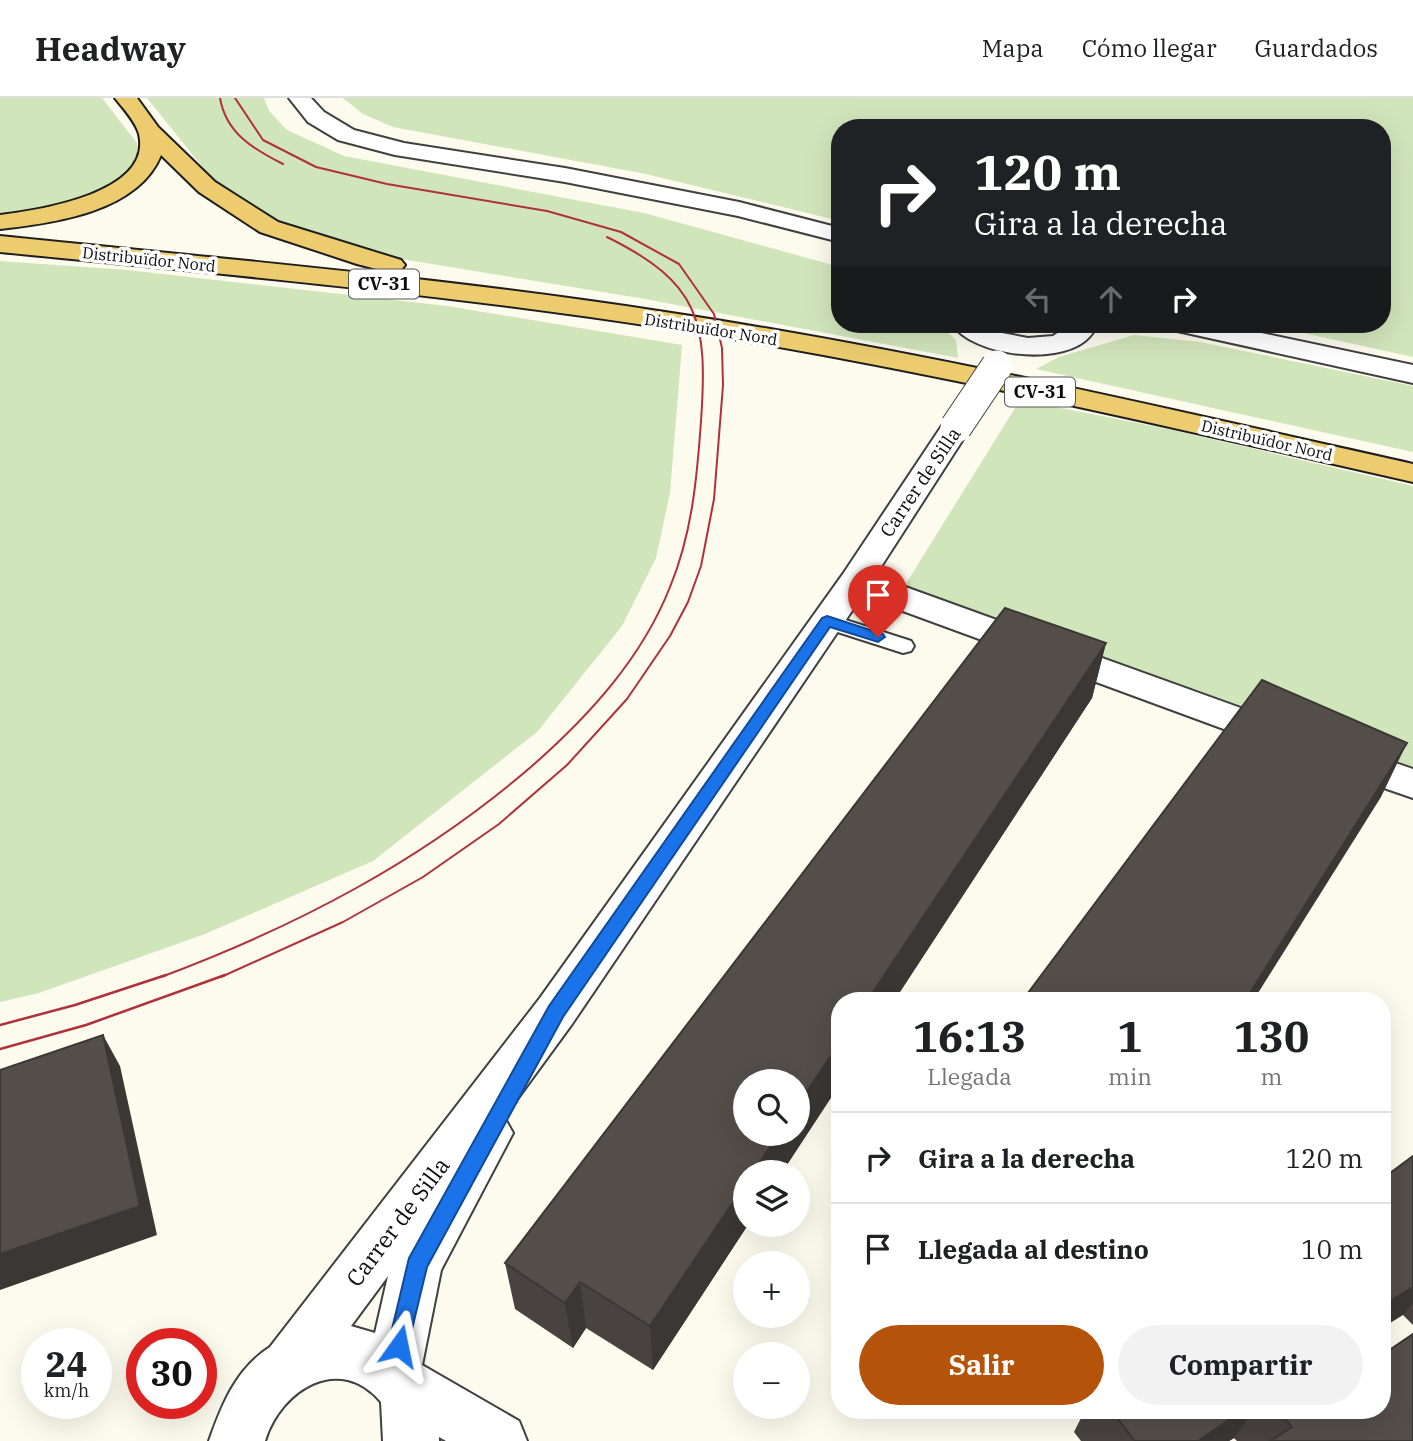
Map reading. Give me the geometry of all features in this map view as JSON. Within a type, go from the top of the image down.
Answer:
[{"type":"main road","points":[[126,98],[150,132],[207,187],[269,227],[366,259],[439,274],[600,300],[665,320]]},
{"type":"main road","points":[[0,222],[58,214],[90,204],[122,187],[144,170],[151,155],[150,132]]},
{"type":"main road","name":"Distribuïdor Nord","points":[[0,244],[333,278],[665,320],[922,367],[1173,419],[1413,473]]},
{"type":"street","points":[[300,98],[316,117],[346,135],[403,150],[565,175],[739,209],[831,232]]},
{"type":"street","points":[[632,190],[727,216],[831,249]]},
{"type":"street","points":[[978,333],[998,366]]},
{"type":"street","points":[[984,333],[1027,346],[1047,346]]},
{"type":"street","name":"Carrer de Silla","points":[[290,1365],[556,1012],[855,581],[998,366],[1025,352],[1078,333]]},
{"type":"street","points":[[1224,333],[1413,374]]},
{"type":"street","points":[[855,581],[1413,784]]},
{"type":"street","name":"Carrer de Silla","points":[[398,1379],[416,1265],[556,1012]]},
{"type":"street","points":[[233,1432],[264,1387],[290,1365],[317,1354],[346,1351],[373,1358],[398,1379],[499,1441]]},
{"type":"street","points":[[398,1379],[413,1415],[411,1441]]},
{"type":"lane","points":[[827,621],[903,646]]},
{"type":"green space","points":[[0,98],[102,98],[137,143],[137,160],[109,186],[92,195],[39,210],[0,215]]},
{"type":"green space","points":[[147,98],[264,98],[269,111],[287,130],[344,156],[644,213],[831,265],[831,333],[949,333],[956,340],[958,358],[645,299],[389,257],[275,221],[213,180]]},
{"type":"green space","points":[[343,98],[1413,98],[1413,357],[1303,333],[1391,333],[1391,119],[831,119],[831,219],[646,174],[393,127],[363,114]]},
{"type":"green space","points":[[0,261],[127,270],[447,306],[682,345],[670,493],[656,558],[622,626],[537,732],[373,861],[205,934],[39,993],[0,1002]]},
{"type":"green space","points":[[1134,335],[1200,342],[1413,386],[1413,452],[1036,369],[1059,357]]},
{"type":"green space","points":[[1020,400],[1173,430],[1413,486],[1413,779],[902,590]]},
{"type":"building","points":[[1005,608],[1106,643],[873,992],[831,992],[831,1056],[810,1087],[810,1069],[733,1069],[733,1146],[771,1146],[761,1160],[733,1160],[733,1202],[650,1326],[580,1282],[565,1303],[505,1263]]},
{"type":"building","points":[[1262,680],[1407,743],[1251,992],[1029,992]]},
{"type":"building","points":[[103,1035],[140,1206],[0,1254],[0,1070]]},
{"type":"building","points":[[1413,1156],[1413,1287],[1391,1300],[1391,1172]]},
{"type":"building","points":[[1413,1334],[1413,1441],[1270,1441],[1292,1427],[1285,1419],[1391,1419],[1391,1349]]},
{"type":"building","points":[[1118,1419],[1230,1419],[1198,1441],[1135,1441]]},
{"type":"tram line","points":[[220,98],[228,121],[243,139],[283,164]]},
{"type":"tram line","points":[[221,977],[343,922],[423,877],[499,824],[567,765],[627,699],[670,636],[688,602],[701,566],[714,499],[723,385],[722,348],[714,314],[679,264],[621,232],[547,211],[387,184],[316,167],[263,140],[235,98]]},
{"type":"tram line","points":[[166,975],[309,913],[356,888],[447,832],[532,766],[574,727],[612,684],[645,638],[670,587],[684,547],[695,485],[703,386],[702,357],[699,331],[692,309],[679,289],[662,271],[607,237]]},
{"type":"tram line","points":[[0,1025],[75,1005],[166,975]]},
{"type":"tram line","points":[[161,977],[166,975]]},
{"type":"tram line","points":[[0,1049],[86,1025],[225,975]]},
{"type":"route","points":[[399,1346],[416,1265],[556,1012],[827,621],[878,637]]}]
